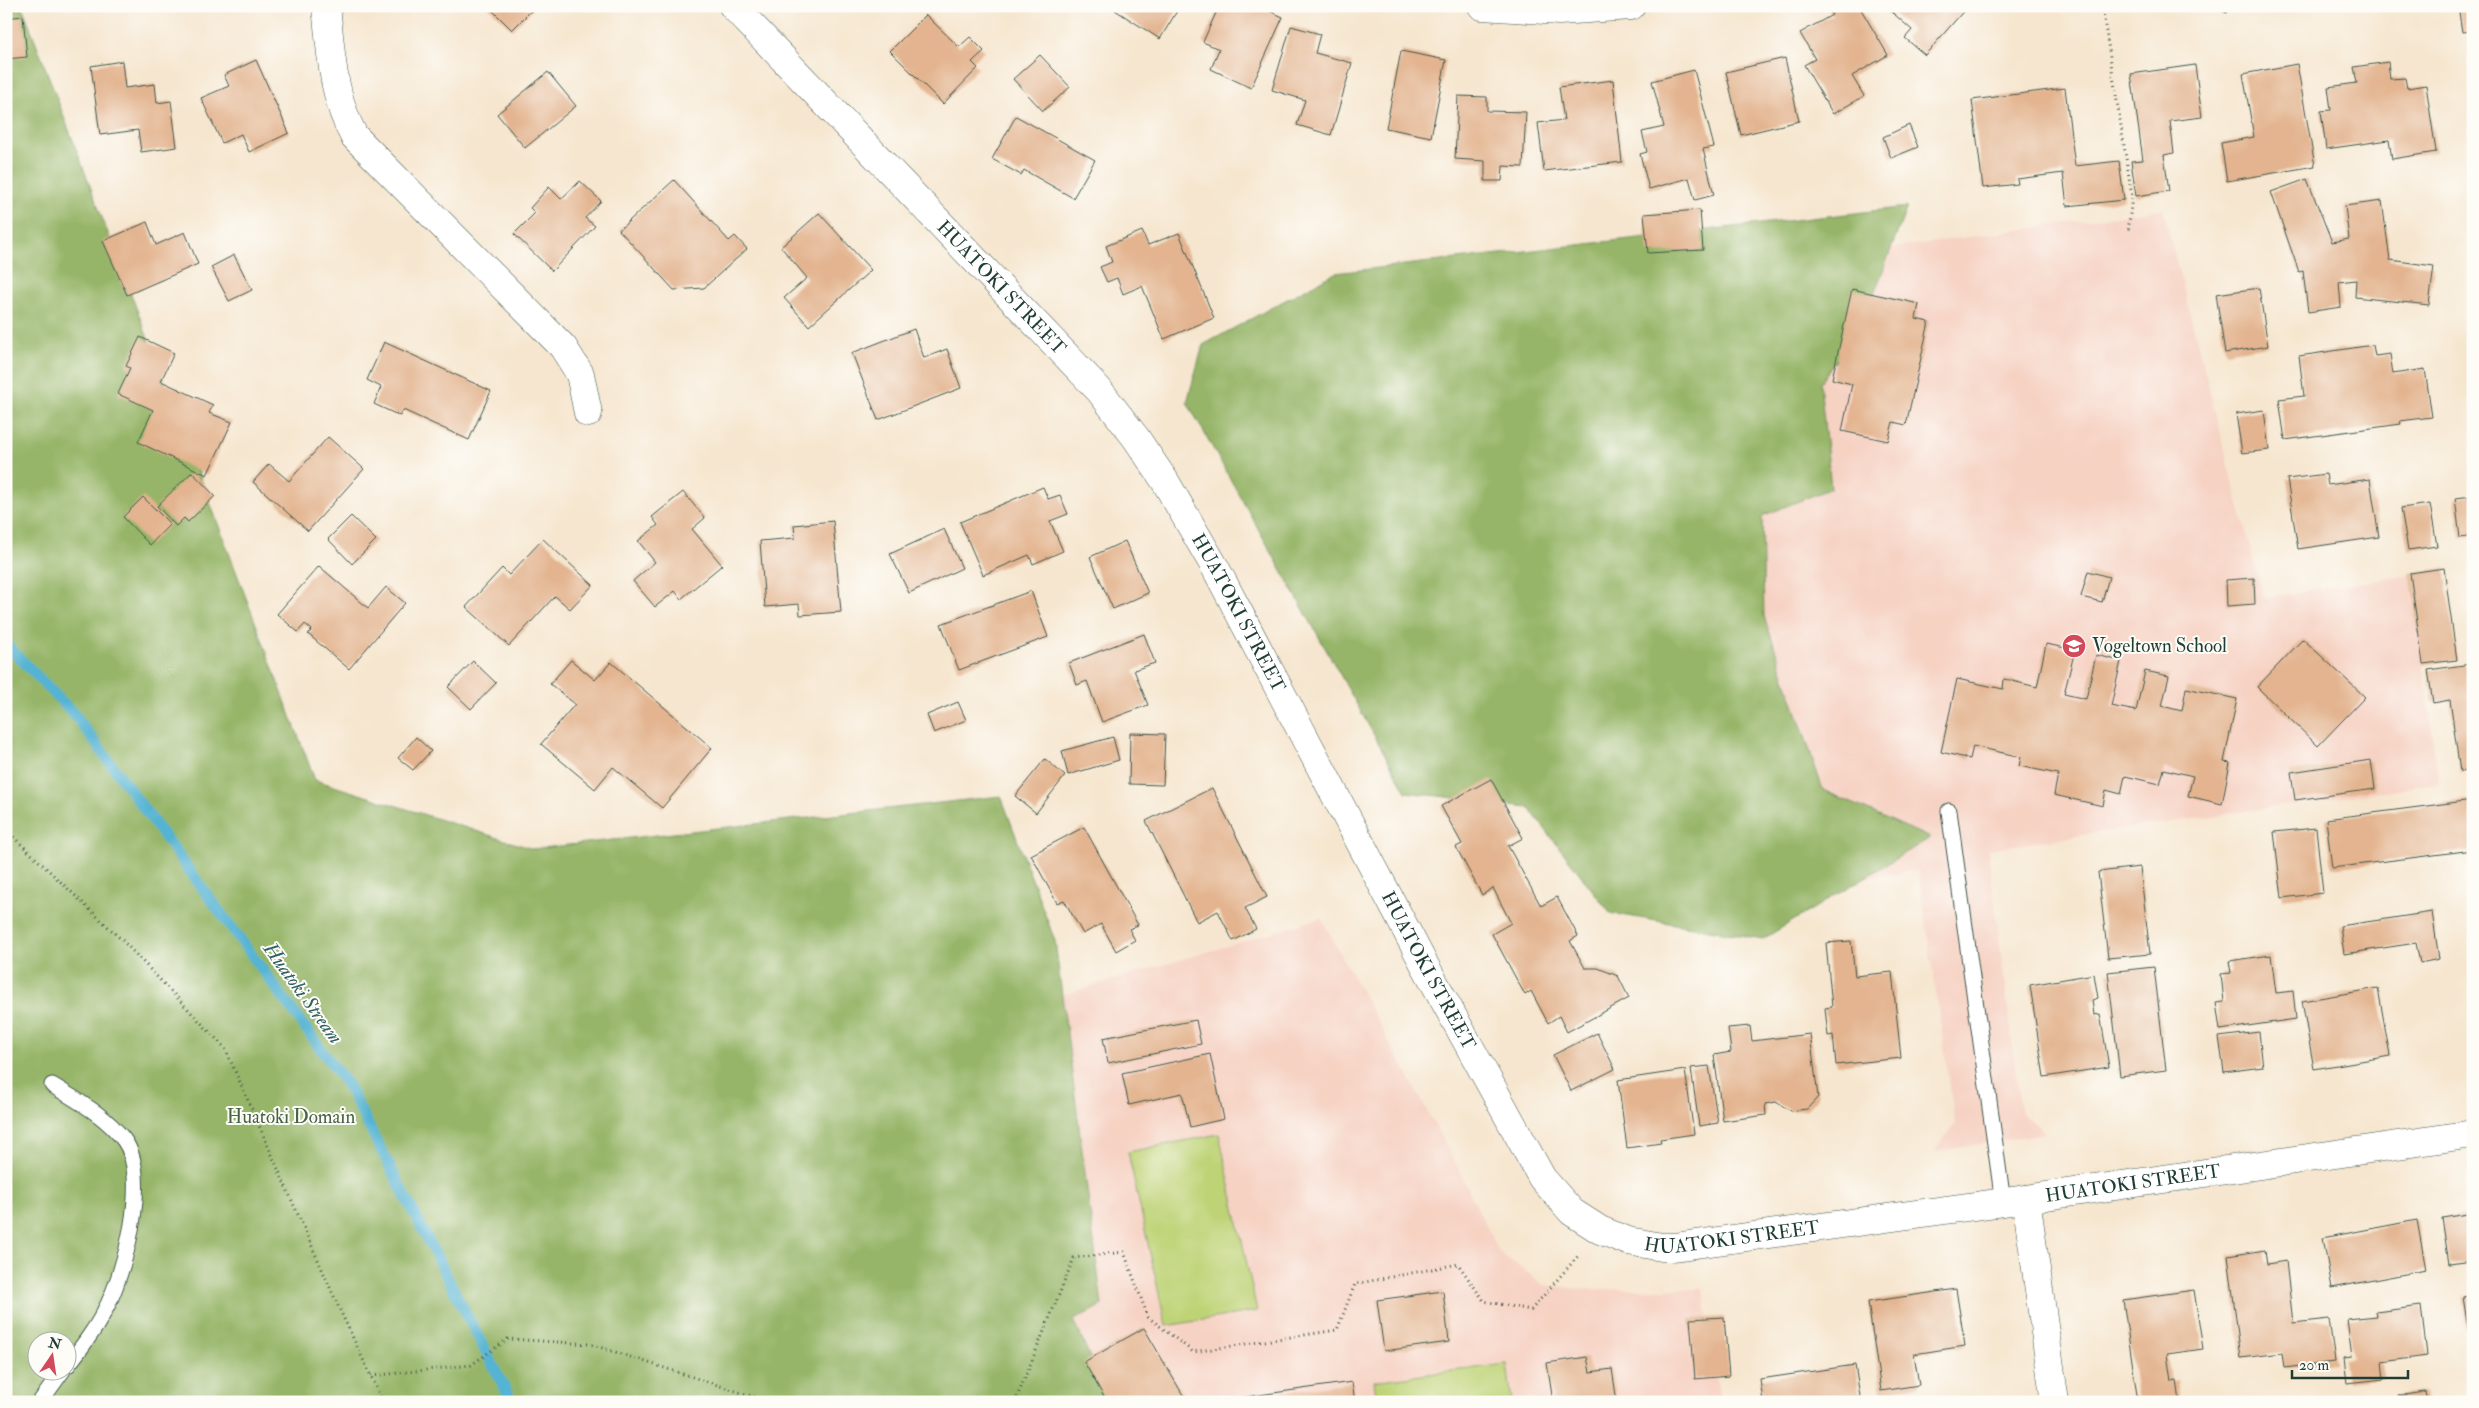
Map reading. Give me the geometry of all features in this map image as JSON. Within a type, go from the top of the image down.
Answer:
[{"type":"main road","points":[[326,6],[337,96],[354,136],[563,347],[580,374],[588,413]]},
{"type":"main road","name":"HUATOKI STREET","points":[[733,6],[1099,390],[1136,438],[1165,481],[1216,569],[1424,962],[1542,1178],[1572,1212],[1600,1230],[1628,1241],[1670,1247],[2473,1134]]},
{"type":"main road","points":[[1482,6],[1559,11],[1631,6]]},
{"type":"main road","points":[[2014,1200],[2056,1402]]},
{"type":"lane","points":[[1949,811],[2014,1200]]},
{"type":"lane","points":[[52,1086],[100,1114],[125,1142],[135,1177],[133,1213],[127,1251],[118,1280],[106,1311],[78,1353]]},
{"type":"lane","points":[[40,1402],[56,1380]]},
{"type":"path","points":[[2102,6],[2132,196],[2128,233]]},
{"type":"path","points":[[6,830],[124,942],[224,1048],[382,1402]]},
{"type":"path","points":[[1015,1402],[1074,1258],[1124,1252],[1148,1317],[1193,1352],[1336,1330],[1355,1284],[1458,1264],[1484,1301],[1531,1310],[1600,1230]]},
{"type":"path","points":[[372,1376],[471,1365],[508,1339],[590,1344],[770,1402]]},
{"type":"shaded area","name":"Vogeltown School","points":[[2163,209],[2263,598],[2411,575],[2439,783],[1988,849],[2021,1113],[2046,1133],[1934,1152],[1955,1124],[1918,870],[1772,891],[1659,282]]},
{"type":"shaded area","points":[[1321,918],[1453,1158],[1499,1252],[1544,1285],[1581,1289],[1703,1289],[1720,1402],[1100,1402],[962,1025]]},
{"type":"green space","name":"Huatoki Domain","points":[[6,6],[22,6],[315,780],[533,849],[1001,796],[1055,941],[1102,1305],[1074,1320],[1109,1402],[6,1402]]},
{"type":"green space","points":[[1907,207],[1865,318],[1820,383],[1831,488],[1762,516],[1764,616],[1823,790],[1930,838],[1763,939],[1610,913],[1528,807],[1406,792],[1187,402],[1203,345],[1335,273]]},
{"type":"green space","points":[[1219,1134],[1257,1311],[1166,1326],[1128,1152]]},
{"type":"green space","points":[[1507,1364],[1512,1402],[1377,1402],[1374,1381]]},
{"type":"building","points":[[488,6],[536,6],[512,30]]},
{"type":"building","points":[[1118,6],[1180,6],[1160,39],[1115,10]]},
{"type":"building","points":[[1219,6],[1258,6],[1283,17],[1251,88],[1211,69],[1219,49],[1203,42]]},
{"type":"building","points":[[1835,6],[1859,6],[1888,55],[1852,76],[1864,96],[1833,114],[1804,65],[1815,59],[1800,33],[1832,15],[1829,10]]},
{"type":"building","points":[[1885,6],[1968,6],[1925,55],[1905,38],[1912,30]]},
{"type":"building","points":[[2209,6],[2229,6],[2227,13]]},
{"type":"building","points":[[2458,6],[2473,6],[2473,31],[2462,32]]},
{"type":"building","points":[[926,15],[959,47],[970,37],[984,51],[972,62],[978,68],[943,104],[890,51]]},
{"type":"building","points":[[23,16],[27,57],[6,59],[6,18]]},
{"type":"building","points":[[1291,26],[1320,34],[1315,53],[1352,63],[1331,135],[1297,125],[1305,100],[1272,90]]},
{"type":"building","points":[[1401,51],[1446,60],[1431,137],[1386,128]]},
{"type":"building","points":[[1040,55],[1070,87],[1043,111],[1013,79]]},
{"type":"building","points":[[1785,58],[1799,121],[1741,135],[1726,72]]},
{"type":"building","points":[[256,60],[289,133],[249,152],[241,134],[222,143],[201,98],[229,86],[224,75]]},
{"type":"building","points":[[122,61],[125,88],[155,84],[157,103],[171,101],[177,147],[141,152],[138,130],[100,135],[91,66]]},
{"type":"building","points":[[2388,62],[2390,79],[2405,78],[2407,88],[2426,85],[2436,152],[2392,159],[2389,140],[2326,149],[2321,111],[2331,110],[2328,87],[2357,83],[2354,67]]},
{"type":"building","points":[[2297,64],[2315,166],[2227,181],[2221,143],[2254,137],[2243,74]]},
{"type":"building","points":[[2195,65],[2202,117],[2170,121],[2174,153],[2164,155],[2169,191],[2136,196],[2131,161],[2143,160],[2131,74]]},
{"type":"building","points":[[1694,70],[1714,147],[1703,149],[1714,195],[1695,200],[1689,178],[1649,189],[1640,154],[1647,152],[1642,132],[1664,127],[1652,81]]},
{"type":"building","points":[[548,72],[576,106],[525,148],[497,114]]},
{"type":"building","points":[[1613,80],[1622,162],[1544,171],[1538,123],[1564,120],[1559,87]]},
{"type":"building","points":[[2065,88],[2075,166],[2119,161],[2124,200],[2067,206],[2063,173],[2017,179],[2018,184],[1983,188],[1972,100]]},
{"type":"building","points":[[1458,96],[1487,97],[1487,111],[1526,112],[1523,167],[1503,166],[1502,181],[1485,181],[1485,161],[1455,159]]},
{"type":"building","points":[[1016,116],[1095,160],[1073,198],[1024,170],[1021,175],[992,159]]},
{"type":"building","points":[[1909,125],[1918,147],[1891,158],[1883,137]]},
{"type":"building","points":[[2307,179],[2332,242],[2349,239],[2345,206],[2382,201],[2390,260],[2434,266],[2429,305],[2355,297],[2356,280],[2339,282],[2341,307],[2308,312],[2303,271],[2299,272],[2271,192]]},
{"type":"building","points":[[674,180],[729,241],[735,236],[747,249],[704,288],[674,290],[619,230]]},
{"type":"building","points":[[580,181],[601,201],[585,218],[595,226],[552,271],[514,234],[535,213],[530,208],[549,187],[561,199]]},
{"type":"building","points":[[1700,210],[1703,250],[1648,253],[1644,214]]},
{"type":"building","points":[[819,213],[871,270],[809,326],[784,298],[807,278],[781,247]]},
{"type":"building","points":[[147,222],[156,245],[185,232],[198,264],[127,295],[103,241]]},
{"type":"building","points":[[1142,231],[1148,245],[1179,233],[1214,318],[1164,339],[1142,286],[1123,294],[1117,278],[1107,282],[1100,267],[1112,262],[1106,246]]},
{"type":"building","points":[[234,255],[252,290],[229,301],[211,267]]},
{"type":"building","points":[[2259,288],[2268,346],[2225,353],[2216,294]]},
{"type":"building","points":[[1852,289],[1919,304],[1916,319],[1929,322],[1906,425],[1893,422],[1888,441],[1842,431],[1852,384],[1832,379]]},
{"type":"building","points":[[914,329],[924,358],[947,349],[961,388],[878,420],[852,353]]},
{"type":"building","points":[[140,337],[174,353],[161,381],[213,405],[209,413],[232,422],[207,475],[138,442],[153,410],[118,394],[130,368],[126,366]]},
{"type":"building","points":[[384,342],[491,391],[469,440],[403,410],[400,416],[374,404],[381,387],[367,380]]},
{"type":"building","points":[[2373,345],[2375,356],[2390,354],[2393,374],[2425,369],[2432,417],[2400,421],[2401,424],[2285,440],[2279,399],[2304,396],[2299,356]]},
{"type":"building","points":[[2264,410],[2269,450],[2242,453],[2236,414]]},
{"type":"building","points":[[328,437],[364,469],[308,531],[253,482],[269,464],[289,481]]},
{"type":"building","points":[[192,472],[215,496],[188,522],[184,518],[176,526],[157,506]]},
{"type":"building","points":[[2326,474],[2328,485],[2370,479],[2379,537],[2298,549],[2287,479]]},
{"type":"building","points":[[1043,487],[1048,499],[1060,495],[1068,514],[1050,521],[1063,551],[1033,564],[1029,555],[983,575],[960,522]]},
{"type":"building","points":[[683,492],[705,518],[692,529],[722,565],[681,599],[675,591],[655,607],[633,581],[655,562],[638,541],[658,525],[652,517]]},
{"type":"building","points":[[2473,496],[2473,536],[2460,538],[2455,498]]},
{"type":"building","points":[[143,497],[170,524],[150,545],[123,517]]},
{"type":"building","points":[[2430,504],[2437,546],[2408,550],[2401,508]]},
{"type":"building","points":[[351,516],[376,540],[352,564],[328,539]]},
{"type":"building","points":[[833,521],[841,612],[800,615],[799,604],[765,607],[760,541],[795,538],[794,525]]},
{"type":"building","points":[[944,529],[962,568],[909,593],[890,554]]},
{"type":"building","points":[[543,539],[593,585],[570,609],[555,596],[509,646],[466,607],[502,568],[509,575]]},
{"type":"building","points":[[1125,541],[1148,593],[1113,609],[1090,557]]},
{"type":"building","points":[[319,566],[368,608],[386,587],[405,603],[349,669],[308,634],[312,630],[305,624],[298,632],[277,614]]},
{"type":"building","points":[[2444,568],[2457,660],[2423,664],[2410,573]]},
{"type":"building","points":[[2088,571],[2109,577],[2102,602],[2081,597]]},
{"type":"building","points":[[2254,578],[2255,604],[2227,606],[2226,580]]},
{"type":"building","points":[[1031,591],[1048,637],[959,670],[941,624]]},
{"type":"building","points":[[1144,634],[1155,663],[1134,670],[1148,705],[1102,722],[1087,681],[1077,685],[1069,663]]},
{"type":"building","points":[[2303,639],[2365,697],[2318,746],[2257,687]]},
{"type":"building","points":[[2046,644],[2075,650],[2064,694],[2086,699],[2096,655],[2121,661],[2111,706],[2136,711],[2145,671],[2169,676],[2162,706],[2182,711],[2186,688],[2237,699],[2224,762],[2230,763],[2222,804],[2188,796],[2193,776],[2164,769],[2160,784],[2125,776],[2121,794],[2106,790],[2103,806],[2054,795],[2058,774],[2019,766],[2021,757],[1973,746],[1970,759],[1941,752],[1957,679],[2003,689],[2004,679],[2037,687]]},
{"type":"building","points":[[571,660],[595,680],[611,662],[712,748],[662,808],[613,767],[595,789],[541,744],[575,704],[550,684]]},
{"type":"building","points":[[473,661],[496,683],[471,709],[448,687]]},
{"type":"building","points":[[2471,664],[2473,770],[2460,772],[2450,700],[2433,703],[2428,670]]},
{"type":"building","points":[[958,702],[966,720],[934,733],[927,715]]},
{"type":"building","points":[[1130,733],[1165,734],[1163,785],[1129,784]]},
{"type":"building","points":[[416,737],[431,751],[413,770],[398,758]]},
{"type":"building","points":[[1113,737],[1119,760],[1068,775],[1062,751]]},
{"type":"building","points":[[1045,759],[1065,776],[1036,813],[1015,796]]},
{"type":"building","points":[[2371,760],[2375,789],[2295,800],[2291,772]]},
{"type":"building","points":[[1491,779],[1523,838],[1508,846],[1541,906],[1557,897],[1578,936],[1570,941],[1585,968],[1598,968],[1618,976],[1629,998],[1567,1032],[1559,1016],[1548,1023],[1531,991],[1525,995],[1492,934],[1511,923],[1493,888],[1482,895],[1456,847],[1462,844],[1441,806]]},
{"type":"building","points":[[1212,788],[1267,897],[1245,908],[1256,929],[1233,941],[1218,911],[1197,922],[1146,821]]},
{"type":"building","points":[[2473,800],[2473,850],[2332,868],[2326,819]]},
{"type":"building","points":[[1084,827],[1138,925],[1129,929],[1135,940],[1116,951],[1101,924],[1083,934],[1064,900],[1057,903],[1031,855]]},
{"type":"building","points":[[2316,828],[2323,893],[2282,898],[2274,832]]},
{"type":"building","points":[[2140,867],[2150,954],[2108,958],[2098,872]]},
{"type":"building","points":[[2432,912],[2439,959],[2420,963],[2416,943],[2344,954],[2340,926]]},
{"type":"building","points":[[1851,941],[1855,976],[1892,972],[1901,1058],[1836,1065],[1833,1035],[1828,1036],[1825,1008],[1832,1007],[1826,943]]},
{"type":"building","points":[[2271,955],[2276,993],[2293,991],[2296,1019],[2220,1030],[2216,1003],[2224,1002],[2221,974],[2231,973],[2229,961]]},
{"type":"building","points":[[2154,967],[2166,1070],[2120,1076],[2108,972]]},
{"type":"building","points":[[2094,974],[2098,998],[2092,1000],[2094,1015],[2100,1014],[2109,1067],[2044,1077],[2030,985]]},
{"type":"building","points":[[2378,988],[2390,1056],[2314,1069],[2302,1001]]},
{"type":"building","points":[[1196,1020],[1201,1044],[1108,1063],[1103,1038]]},
{"type":"building","points":[[1750,1026],[1752,1041],[1810,1034],[1818,1097],[1807,1109],[1791,1111],[1776,1102],[1765,1104],[1766,1115],[1723,1121],[1714,1055],[1731,1052],[1728,1028]]},
{"type":"building","points":[[2259,1032],[2263,1067],[2224,1072],[2219,1037]]},
{"type":"building","points":[[1597,1033],[1615,1069],[1571,1091],[1553,1055]]},
{"type":"building","points":[[1210,1054],[1224,1119],[1190,1127],[1182,1093],[1129,1105],[1122,1073]]},
{"type":"building","points":[[1709,1066],[1718,1123],[1699,1126],[1691,1068]]},
{"type":"building","points":[[1685,1070],[1694,1134],[1660,1139],[1661,1143],[1627,1148],[1618,1080]]},
{"type":"building","points":[[2473,1213],[2473,1261],[2449,1264],[2442,1218]]},
{"type":"building","points":[[2417,1220],[2426,1270],[2332,1288],[2323,1238]]},
{"type":"building","points":[[2265,1250],[2267,1264],[2286,1261],[2293,1323],[2329,1319],[2335,1362],[2284,1368],[2282,1353],[2241,1358],[2228,1256]]},
{"type":"building","points":[[1956,1289],[1965,1346],[1914,1354],[1919,1385],[1881,1391],[1868,1302]]},
{"type":"building","points":[[2194,1290],[2203,1349],[2167,1354],[2171,1381],[2177,1380],[2180,1402],[2138,1402],[2123,1300]]},
{"type":"building","points":[[1443,1291],[1449,1342],[1384,1351],[1377,1300]]},
{"type":"building","points":[[2473,1295],[2473,1340],[2470,1341],[2463,1297]]},
{"type":"building","points":[[2421,1306],[2427,1356],[2382,1362],[2384,1379],[2347,1383],[2344,1358],[2352,1357],[2347,1319],[2377,1316],[2376,1312]]},
{"type":"building","points":[[1724,1317],[1729,1376],[1695,1379],[1690,1319]]},
{"type":"building","points":[[1144,1328],[1187,1402],[1107,1402],[1084,1362]]},
{"type":"building","points":[[1587,1357],[1590,1372],[1612,1369],[1617,1402],[1553,1402],[1547,1363]]},
{"type":"building","points":[[1855,1365],[1861,1402],[1763,1402],[1760,1379]]},
{"type":"building","points":[[1352,1382],[1355,1402],[1216,1401]]},
{"type":"building","points":[[2425,1392],[2427,1402],[2399,1402],[2398,1396]]},
{"type":"waterway","name":"Huatoki Stream","points":[[6,644],[75,715],[348,1086],[512,1402]]},
{"type":"place","name":"Vogeltown School","points":[[2074,646]]}]
